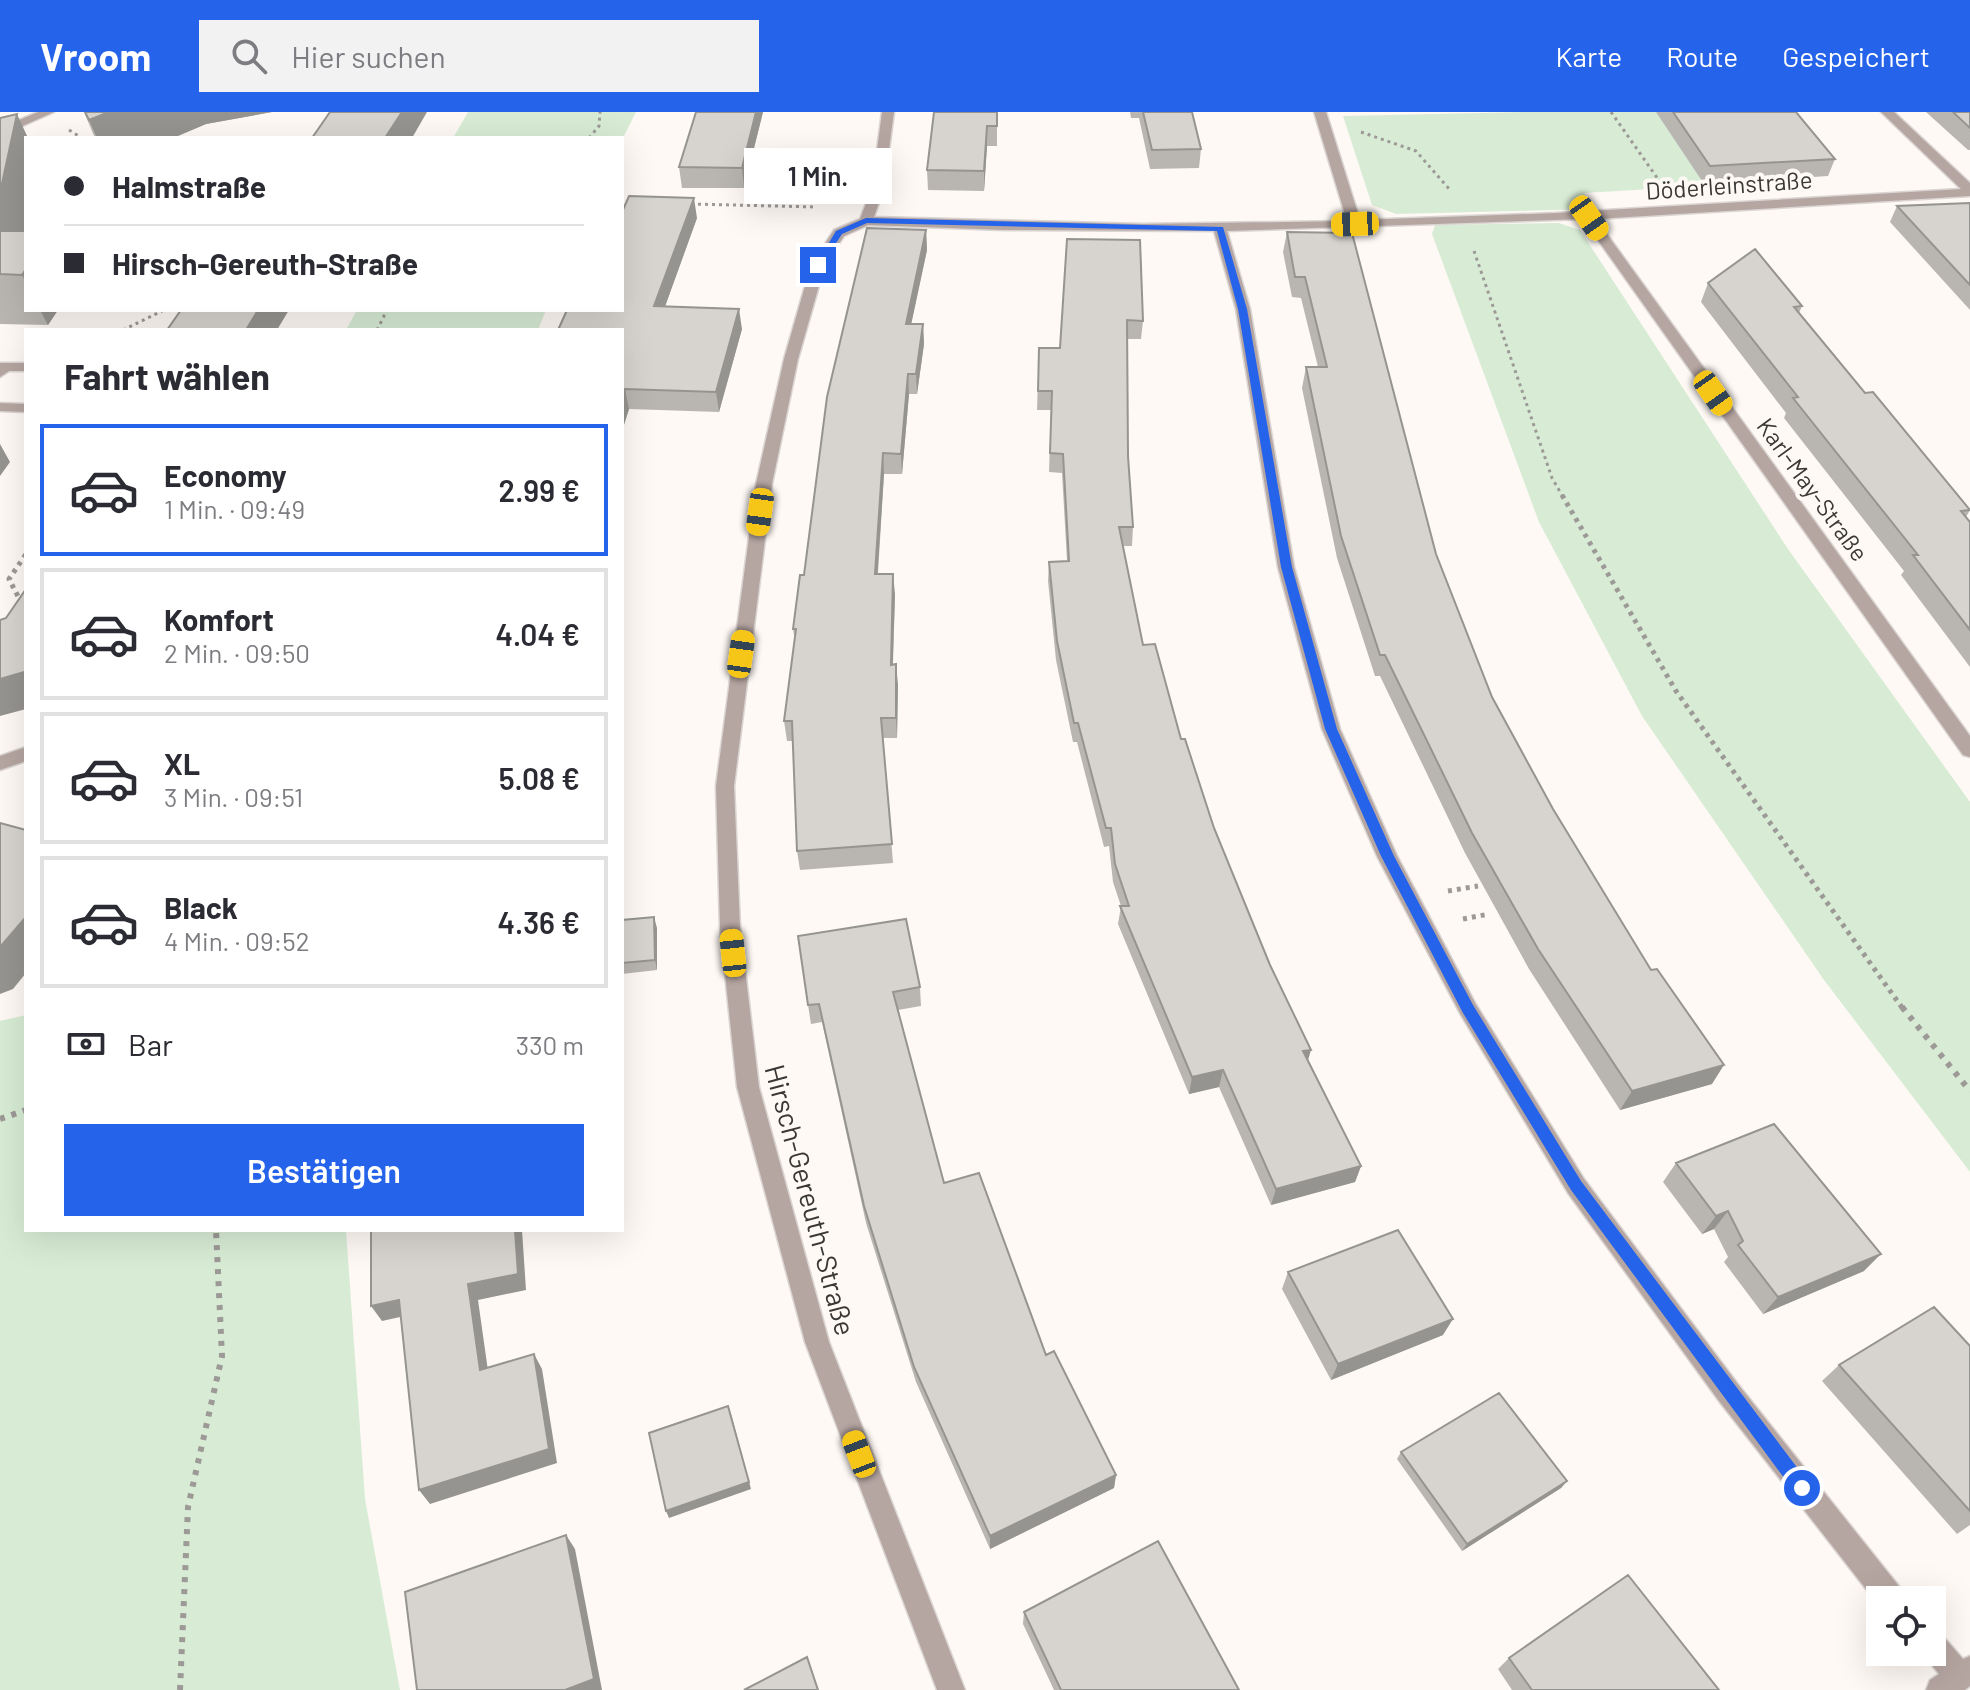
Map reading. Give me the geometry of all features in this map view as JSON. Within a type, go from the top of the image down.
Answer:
[{"type":"street","points":[[0,132],[48,112]]},
{"type":"street","points":[[866,221],[878,188],[888,112]]},
{"type":"street","points":[[1320,112],[1355,224]]},
{"type":"street","points":[[1887,112],[1970,191]]},
{"type":"street","name":"Döderleinstraße","points":[[866,221],[1220,229],[1589,218],[1970,191]]},
{"type":"street","name":"Karl-May-Straße","points":[[1589,218],[1970,750]]},
{"type":"street","name":"Hirsch-Gereuth-Straße","points":[[866,221],[839,233],[818,265],[791,359],[764,484],[725,786],[730,927],[748,1087],[817,1342],[951,1690]]},
{"type":"street","points":[[1220,229],[1243,309],[1286,567],[1331,729],[1387,856],[1468,1009],[1576,1186],[1728,1392],[1881,1586]]},
{"type":"street","points":[[0,373],[5,366],[24,367]]},
{"type":"street","points":[[0,407],[24,408]]},
{"type":"street","points":[[0,763],[24,755]]},
{"type":"path","points":[[591,136],[599,126],[600,112]]},
{"type":"path","points":[[1611,112],[1682,212]]},
{"type":"path","points":[[1325,126],[1365,133],[1416,151],[1447,185],[1466,221],[1552,478],[1668,678],[1906,1013],[1970,1091]]},
{"type":"path","points":[[686,204],[828,207],[866,221]]},
{"type":"path","points":[[127,328],[160,312]]},
{"type":"path","points":[[24,557],[9,579],[24,604]]},
{"type":"path","points":[[0,1119],[24,1111]]},
{"type":"path","points":[[180,1690],[188,1507],[222,1356],[216,1232]]},
{"type":"green space","points":[[468,112],[636,112],[624,136],[454,136]]},
{"type":"green space","points":[[1691,112],[1750,183],[1584,193],[1594,209],[1396,214],[1372,205],[1343,116]]},
{"type":"green space","points":[[1559,223],[1580,230],[1788,549],[1970,802],[1970,1172],[1824,980],[1642,716],[1539,522],[1432,234],[1435,225]]},
{"type":"green space","points":[[356,312],[545,312],[539,328],[347,328]]},
{"type":"green space","points":[[24,1015],[24,1232],[346,1232],[365,1499],[400,1690],[0,1690],[0,1021]]},
{"type":"building","points":[[85,112],[109,112],[89,120]]},
{"type":"building","points":[[330,112],[402,112],[386,136],[313,136]]},
{"type":"building","points":[[696,112],[756,112],[742,168],[679,167]]},
{"type":"building","points":[[934,112],[997,112],[997,126],[987,126],[984,171],[927,170]]},
{"type":"building","points":[[1143,112],[1192,112],[1201,149],[1152,150]]},
{"type":"building","points":[[1673,112],[1796,112],[1835,159],[1710,166]]},
{"type":"building","points":[[1953,112],[1970,112],[1970,128]]},
{"type":"building","points":[[17,114],[0,193],[0,118]]},
{"type":"building","points":[[629,196],[694,198],[654,306],[739,309],[716,392],[625,389],[624,392],[624,328],[559,328],[566,312],[624,312],[624,207]]},
{"type":"building","points":[[1970,203],[1970,285],[1897,206]]},
{"type":"building","points":[[867,228],[926,230],[906,324],[923,324],[916,374],[908,374],[901,454],[883,453],[875,574],[893,574],[891,665],[896,664],[896,718],[881,718],[892,844],[797,851],[792,721],[784,721],[796,629],[793,629],[800,575],[804,575],[827,397]]},
{"type":"building","points":[[0,231],[24,231],[24,272],[22,275],[0,274]]},
{"type":"building","points":[[1287,232],[1352,233],[1436,554],[1492,697],[1553,809],[1651,970],[1657,969],[1724,1065],[1632,1091],[1538,949],[1472,833],[1385,655],[1380,655],[1341,536],[1306,367],[1327,367],[1305,277],[1295,277]]},
{"type":"building","points":[[1067,239],[1140,240],[1143,321],[1127,320],[1128,456],[1133,527],[1119,527],[1143,645],[1155,644],[1181,739],[1185,739],[1214,828],[1270,965],[1311,1050],[1303,1051],[1361,1166],[1276,1189],[1223,1070],[1192,1077],[1120,906],[1129,906],[1115,864],[1111,828],[1106,828],[1078,723],[1074,723],[1057,641],[1049,562],[1069,561],[1063,454],[1050,453],[1052,391],[1038,391],[1039,348],[1060,348]]},
{"type":"building","points":[[1755,249],[1802,306],[1794,307],[1865,393],[1873,392],[1970,510],[1961,511],[1970,522],[1970,630],[1913,555],[1918,555],[1793,398],[1798,397],[1708,283]]},
{"type":"building","points":[[180,312],[257,312],[247,328],[168,328]]},
{"type":"building","points":[[24,592],[24,672],[0,679],[0,620],[6,618]]},
{"type":"building","points":[[0,823],[24,829],[24,919],[0,947]]},
{"type":"building","points":[[654,917],[655,960],[624,963],[624,920]]},
{"type":"building","points":[[906,919],[920,987],[893,992],[944,1183],[979,1173],[1046,1355],[1054,1351],[1116,1475],[990,1536],[914,1367],[864,1206],[819,1004],[808,1005],[798,936]]},
{"type":"building","points":[[1774,1124],[1881,1254],[1778,1297],[1738,1245],[1743,1241],[1728,1211],[1716,1216],[1676,1163]]},
{"type":"building","points":[[1398,1230],[1453,1319],[1338,1364],[1288,1272]]},
{"type":"building","points":[[371,1232],[515,1232],[518,1274],[468,1284],[480,1370],[534,1354],[549,1449],[419,1490],[399,1300],[371,1306]]},
{"type":"building","points":[[1934,1307],[1970,1346],[1970,1511],[1839,1365]]},
{"type":"building","points":[[1499,1393],[1567,1481],[1467,1544],[1401,1452]]},
{"type":"building","points":[[728,1406],[749,1482],[666,1511],[649,1433]]},
{"type":"building","points":[[566,1535],[594,1679],[565,1690],[417,1690],[405,1592]]},
{"type":"building","points":[[1158,1541],[1239,1690],[1061,1690],[1024,1612]]},
{"type":"building","points":[[1628,1575],[1719,1690],[1532,1690],[1509,1658]]},
{"type":"building","points":[[807,1657],[818,1690],[744,1690]]},
{"type":"route","points":[[818,265],[839,233],[866,221],[1220,229],[1243,309],[1286,567],[1331,729],[1387,856],[1468,1009],[1576,1186],[1802,1488]]}]
